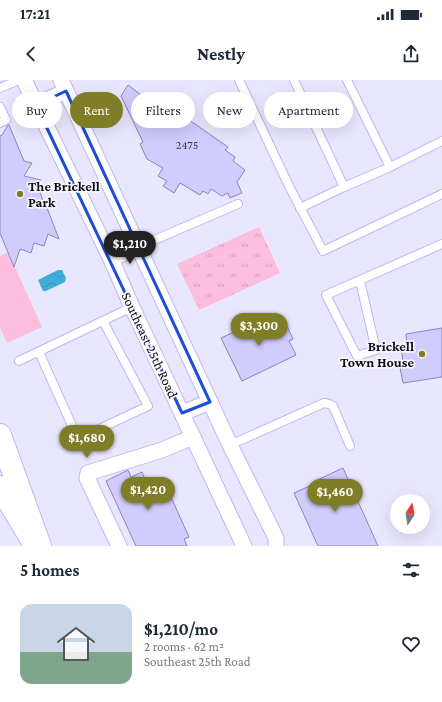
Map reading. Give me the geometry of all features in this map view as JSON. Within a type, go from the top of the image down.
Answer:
[{"type":"main road","points":[[0,435],[40,546]]},
{"type":"main road","points":[[0,487],[36,546]]},
{"type":"street","name":"Southeast 25th Road","points":[[24,80],[30,92]]},
{"type":"street","points":[[54,92],[63,85],[230,445],[276,538],[276,546]]},
{"type":"street","name":"Southeast 25th Road","points":[[47,128],[111,259],[244,546]]},
{"type":"street","points":[[111,259],[138,247]]},
{"type":"street","points":[[182,413],[210,402]]},
{"type":"street","points":[[119,546],[87,478],[88,473],[162,450],[193,437]]},
{"type":"lane","points":[[0,88],[19,80]]},
{"type":"lane","points":[[239,80],[300,208],[323,251],[442,194]]},
{"type":"lane","points":[[294,80],[344,186]]},
{"type":"lane","points":[[347,80],[390,167]]},
{"type":"lane","points":[[0,107],[6,120],[0,123]]},
{"type":"lane","points":[[300,208],[344,186],[390,167],[442,141]]},
{"type":"lane","points":[[138,247],[238,204]]},
{"type":"lane","points":[[360,281],[376,350],[357,356],[326,295],[442,244]]},
{"type":"lane","points":[[19,361],[132,306]]},
{"type":"lane","points":[[39,352],[78,439],[148,406],[103,321]]},
{"type":"lane","points":[[230,445],[324,403],[333,406],[350,446]]},
{"type":"highlighted area","points":[[66,91],[210,402],[182,413],[36,105]]},
{"type":"green space","points":[[259,227],[280,273],[199,310],[177,264]]},
{"type":"green space","points":[[8,252],[42,327],[7,343],[0,327],[0,256]]},
{"type":"water","points":[[58,270],[62,270],[66,278],[65,282],[43,291],[38,280]]},
{"type":"building","points":[[128,85],[137,92],[131,92],[131,117],[123,100],[123,93]]},
{"type":"building","points":[[195,124],[228,147],[225,150],[235,157],[233,161],[245,170],[237,182],[242,193],[230,198],[228,193],[222,196],[211,189],[208,194],[203,191],[200,195],[180,183],[174,193],[163,186],[167,181],[158,176],[163,168],[147,159],[140,144],[143,142],[136,128],[195,128]]},
{"type":"building","name":"The Brickell Park","points":[[8,125],[24,161],[32,163],[24,176],[41,180],[37,185],[44,203],[49,204],[47,208],[59,239],[48,234],[44,246],[34,243],[31,253],[20,249],[14,267],[0,233],[0,136]]},
{"type":"building","points":[[275,313],[282,329],[287,326],[293,339],[289,341],[296,355],[242,381],[221,338]]},
{"type":"building","name":"Brickell Town House","points":[[442,328],[442,377],[403,383],[399,363],[403,362],[401,346],[407,345],[406,334]]},
{"type":"building","points":[[343,468],[378,546],[318,546],[294,493]]},
{"type":"building","points":[[128,470],[131,477],[142,472],[147,484],[162,477],[189,537],[184,539],[187,546],[136,546],[106,481]]},
{"type":"place","name":"The Brickell Park","points":[[20,194]]},
{"type":"place","name":"Brickell Town House","points":[[422,354]]}]
